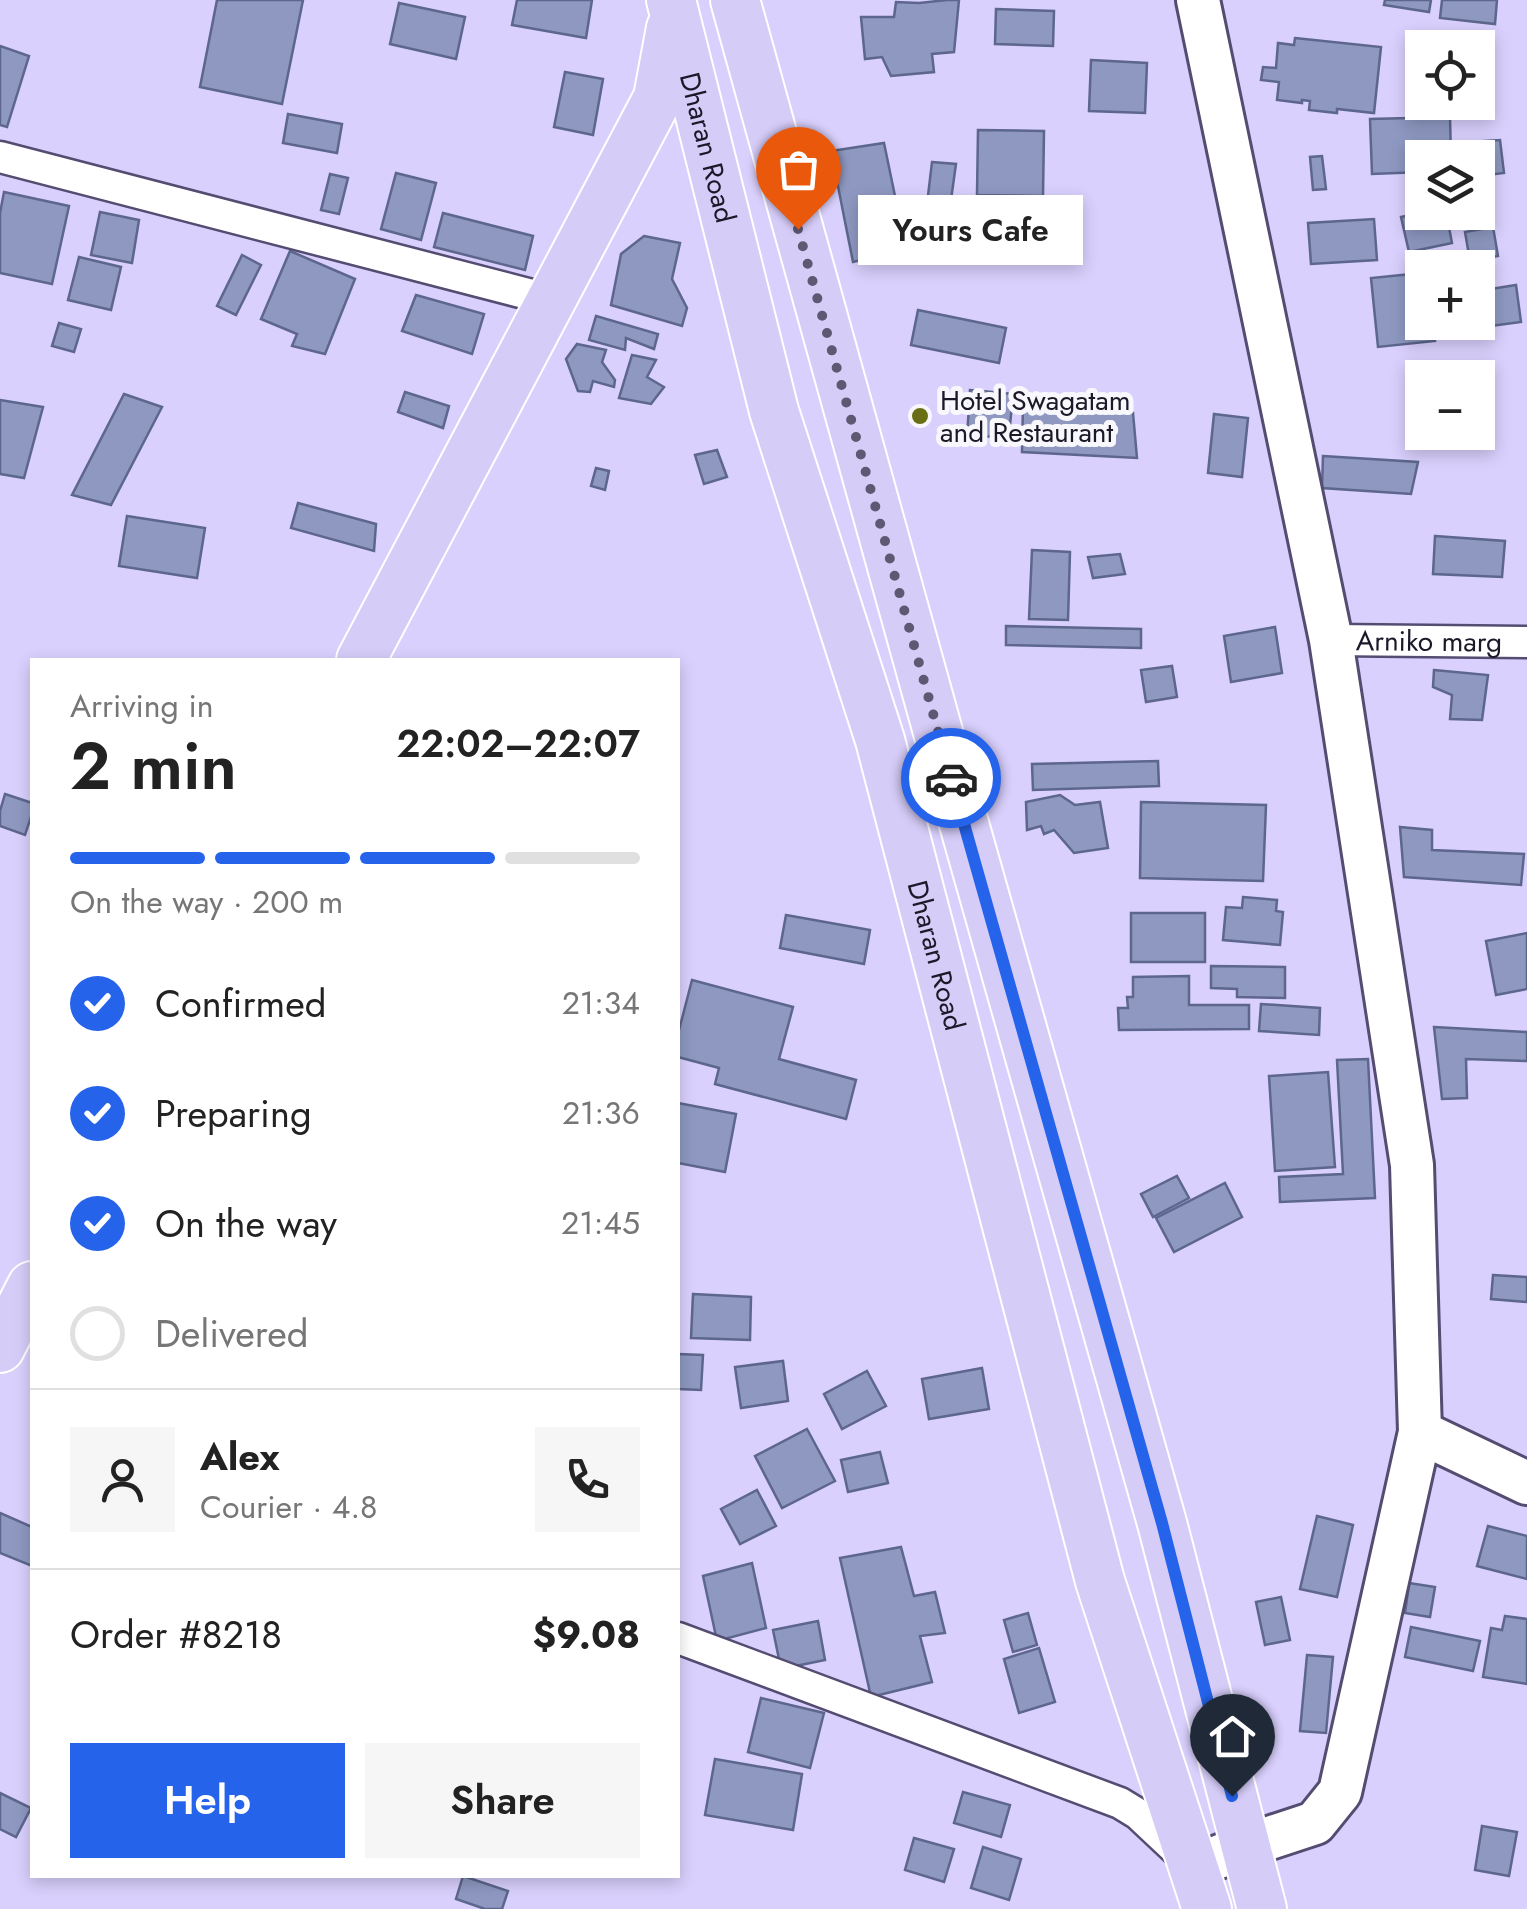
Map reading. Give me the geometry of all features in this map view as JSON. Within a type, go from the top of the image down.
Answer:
[{"type":"main road","points":[[735,0],[1162,1523],[1262,1909]]},
{"type":"main road","points":[[362,658],[658,98],[677,3]]},
{"type":"main road","name":"Dharan Road","points":[[677,3],[774,411],[880,740],[1100,1580],[1195,1895]]},
{"type":"main road","points":[[0,1348],[30,1290]]},
{"type":"street","points":[[680,1639],[1120,1803],[1138,1814],[1195,1895],[1245,1846],[1315,1823],[1340,1792],[1420,1432],[1412,1165],[1330,640],[1198,0]]},
{"type":"street","points":[[0,156],[551,300]]},
{"type":"street","name":"Arniko marg","points":[[1330,640],[1527,642]]},
{"type":"street","points":[[1420,1432],[1527,1483]]},
{"type":"building","points":[[217,0],[303,0],[282,104],[200,87]]},
{"type":"building","points":[[517,0],[592,0],[586,38],[512,25]]},
{"type":"building","points":[[959,0],[954,52],[932,54],[934,72],[891,76],[882,57],[865,59],[861,17],[894,17],[896,2]]},
{"type":"building","points":[[1385,0],[1431,0],[1429,12],[1384,5]]},
{"type":"building","points":[[1442,0],[1497,0],[1495,24],[1440,18]]},
{"type":"building","points":[[399,3],[465,17],[456,59],[390,44]]},
{"type":"building","points":[[996,9],[1054,11],[1053,46],[995,44]]},
{"type":"building","points":[[1295,38],[1381,47],[1374,113],[1309,110],[1310,101],[1277,100],[1279,82],[1261,80],[1263,67],[1276,68],[1278,43],[1294,45]]},
{"type":"building","points":[[0,46],[29,56],[7,127],[0,125]]},
{"type":"building","points":[[1091,60],[1147,63],[1145,113],[1089,111]]},
{"type":"building","points":[[565,72],[603,79],[593,135],[554,127]]},
{"type":"building","points":[[288,114],[342,124],[337,153],[283,143]]},
{"type":"building","points":[[1370,119],[1450,120],[1451,140],[1405,140],[1405,173],[1372,174]]},
{"type":"building","points":[[978,130],[1044,131],[1043,196],[977,195]]},
{"type":"building","points":[[1495,140],[1500,140],[1504,173],[1495,174]]},
{"type":"building","points":[[884,143],[906,249],[853,262],[831,151]]},
{"type":"building","points":[[1322,156],[1326,189],[1313,190],[1310,157]]},
{"type":"building","points":[[932,162],[956,164],[950,207],[927,204]]},
{"type":"building","points":[[396,173],[436,183],[421,240],[381,229]]},
{"type":"building","points":[[330,174],[348,178],[339,214],[321,210]]},
{"type":"building","points":[[4,192],[69,206],[52,284],[0,273]]},
{"type":"building","points":[[100,212],[139,220],[132,263],[91,255]]},
{"type":"building","points":[[443,213],[533,236],[525,270],[434,247]]},
{"type":"building","points":[[1405,216],[1405,230],[1449,230],[1452,243],[1409,250],[1401,217]]},
{"type":"building","points":[[1374,219],[1377,260],[1311,264],[1308,223]]},
{"type":"building","points":[[1494,230],[1498,256],[1495,250],[1468,250],[1465,232]]},
{"type":"building","points":[[644,236],[680,243],[672,279],[687,308],[682,326],[611,305],[621,254]]},
{"type":"building","points":[[290,251],[355,279],[325,354],[292,346],[297,334],[261,319]]},
{"type":"building","points":[[242,255],[261,265],[236,315],[217,306]]},
{"type":"building","points":[[79,257],[121,267],[111,310],[68,300]]},
{"type":"building","points":[[1405,275],[1405,340],[1435,341],[1378,347],[1371,278]]},
{"type":"building","points":[[1516,285],[1521,322],[1495,325],[1495,288]]},
{"type":"building","points":[[416,295],[484,314],[472,354],[402,331]]},
{"type":"building","points":[[918,310],[1006,328],[999,363],[911,345]]},
{"type":"building","points":[[596,316],[658,334],[654,349],[626,338],[625,350],[589,340]]},
{"type":"building","points":[[59,323],[81,329],[74,352],[52,346]]},
{"type":"building","points":[[577,344],[606,350],[602,362],[615,380],[614,387],[593,381],[590,392],[578,391],[566,359]]},
{"type":"building","points":[[632,355],[656,360],[647,377],[664,387],[651,404],[619,398]]},
{"type":"building","points":[[970,390],[1013,394],[1009,436],[967,437]]},
{"type":"building","points":[[405,392],[449,406],[443,428],[398,412]]},
{"type":"building","points":[[124,394],[162,407],[111,505],[72,495]]},
{"type":"building","points":[[0,400],[43,407],[24,478],[0,474]]},
{"type":"building","points":[[1023,405],[1133,413],[1137,458],[1022,452]]},
{"type":"building","points":[[1214,414],[1248,418],[1242,477],[1208,473]]},
{"type":"building","points":[[717,450],[727,477],[704,484],[695,455]]},
{"type":"building","points":[[1323,456],[1418,462],[1411,494],[1322,488]]},
{"type":"building","points":[[596,468],[609,471],[605,490],[591,486]]},
{"type":"building","points":[[298,503],[376,524],[374,551],[291,528]]},
{"type":"building","points":[[127,516],[205,528],[197,578],[119,566]]},
{"type":"building","points":[[1435,536],[1505,541],[1502,577],[1433,574]]},
{"type":"building","points":[[1032,550],[1070,552],[1068,620],[1029,619]]},
{"type":"building","points":[[1120,554],[1125,574],[1093,578],[1088,557]]},
{"type":"building","points":[[1006,626],[1141,629],[1141,648],[1006,645]]},
{"type":"building","points":[[1275,627],[1282,673],[1231,682],[1224,636]]},
{"type":"building","points":[[1172,666],[1177,697],[1146,702],[1141,670]]},
{"type":"building","points":[[1434,670],[1488,675],[1482,720],[1450,719],[1452,695],[1433,687]]},
{"type":"building","points":[[1158,761],[1159,786],[1033,790],[1032,764]]},
{"type":"building","points":[[5,794],[30,802],[25,835],[0,826]]},
{"type":"building","points":[[1060,795],[1075,805],[1100,802],[1108,848],[1074,853],[1054,830],[1044,834],[1041,826],[1027,830],[1026,802]]},
{"type":"building","points":[[1141,802],[1266,805],[1263,881],[1140,878]]},
{"type":"building","points":[[1400,827],[1432,830],[1432,850],[1524,854],[1521,885],[1404,877]]},
{"type":"building","points":[[1243,897],[1277,900],[1276,911],[1283,912],[1280,945],[1223,940],[1226,907],[1242,908]]},
{"type":"building","points":[[1131,913],[1205,913],[1205,962],[1131,962]]},
{"type":"building","points":[[786,915],[870,930],[864,964],[780,948]]},
{"type":"building","points":[[1527,933],[1527,989],[1496,995],[1486,941]]},
{"type":"building","points":[[1211,966],[1285,967],[1285,998],[1237,997],[1237,989],[1211,988]]},
{"type":"building","points":[[1189,976],[1189,1005],[1249,1005],[1249,1029],[1119,1030],[1118,1008],[1128,1008],[1127,997],[1133,997],[1133,977]]},
{"type":"building","points":[[692,980],[793,1007],[779,1059],[856,1080],[846,1119],[715,1084],[719,1068],[680,1058],[680,1026]]},
{"type":"building","points":[[1261,1004],[1320,1008],[1319,1035],[1259,1031]]},
{"type":"building","points":[[1434,1027],[1527,1032],[1527,1061],[1466,1059],[1467,1098],[1442,1099]]},
{"type":"building","points":[[1368,1059],[1375,1198],[1280,1202],[1279,1177],[1343,1174],[1337,1060]]},
{"type":"building","points":[[1328,1072],[1335,1167],[1275,1171],[1269,1076]]},
{"type":"building","points":[[680,1103],[736,1114],[725,1172],[680,1163]]},
{"type":"building","points":[[1177,1176],[1189,1198],[1153,1217],[1141,1194]]},
{"type":"building","points":[[1225,1183],[1242,1217],[1174,1252],[1156,1218]]},
{"type":"building","points":[[1493,1275],[1527,1277],[1527,1302],[1491,1299]]},
{"type":"building","points":[[693,1294],[751,1297],[750,1340],[691,1338]]},
{"type":"building","points":[[680,1354],[703,1355],[701,1390],[680,1389]]},
{"type":"building","points":[[783,1361],[788,1401],[741,1408],[735,1367]]},
{"type":"building","points":[[982,1368],[989,1409],[929,1419],[922,1379]]},
{"type":"building","points":[[867,1371],[886,1406],[842,1429],[824,1394]]},
{"type":"building","points":[[807,1429],[835,1481],[782,1508],[755,1456]]},
{"type":"building","points":[[880,1452],[888,1483],[848,1492],[841,1460]]},
{"type":"building","points":[[757,1490],[776,1526],[740,1544],[721,1509]]},
{"type":"building","points":[[0,1513],[30,1526],[30,1565],[0,1553]]},
{"type":"building","points":[[1317,1516],[1353,1525],[1337,1597],[1300,1589]]},
{"type":"building","points":[[1488,1526],[1527,1536],[1527,1579],[1477,1566]]},
{"type":"building","points":[[901,1547],[914,1596],[935,1592],[945,1633],[920,1636],[932,1682],[871,1697],[840,1558]]},
{"type":"building","points":[[752,1563],[766,1628],[717,1641],[703,1576]]},
{"type":"building","points":[[1409,1583],[1435,1587],[1430,1617],[1405,1613]]},
{"type":"building","points":[[1281,1597],[1290,1640],[1265,1645],[1256,1602]]},
{"type":"building","points":[[1028,1613],[1037,1645],[1013,1652],[1004,1620]]},
{"type":"building","points":[[1505,1616],[1527,1619],[1527,1684],[1483,1677],[1491,1628],[1502,1630]]},
{"type":"building","points":[[818,1621],[825,1660],[781,1669],[773,1630]]},
{"type":"building","points":[[1411,1627],[1480,1641],[1473,1671],[1405,1657]]},
{"type":"building","points":[[1039,1648],[1055,1702],[1019,1713],[1004,1659]]},
{"type":"building","points":[[1307,1655],[1333,1657],[1326,1733],[1300,1731]]},
{"type":"building","points":[[761,1698],[824,1713],[810,1768],[748,1752]]},
{"type":"building","points":[[715,1759],[802,1774],[793,1830],[705,1815]]},
{"type":"building","points":[[963,1792],[1010,1805],[1001,1837],[954,1823]]},
{"type":"building","points":[[0,1793],[30,1808],[16,1837],[0,1829]]},
{"type":"building","points":[[1482,1826],[1517,1832],[1509,1876],[1475,1870]]},
{"type":"building","points":[[914,1838],[954,1849],[944,1882],[905,1870]]},
{"type":"building","points":[[983,1847],[1021,1859],[1009,1900],[971,1888]]},
{"type":"building","points":[[462,1878],[508,1891],[502,1909],[485,1909],[456,1899]]},
{"type":"way so far","points":[[798,229],[951,778]]},
{"type":"place","name":"Yours Cafe","points":[[798,229]]},
{"type":"place","name":"Hotel Swagatam and Restaurant","points":[[920,416]]},
{"type":"route","points":[[951,778],[1162,1523],[1232,1796]]}]
